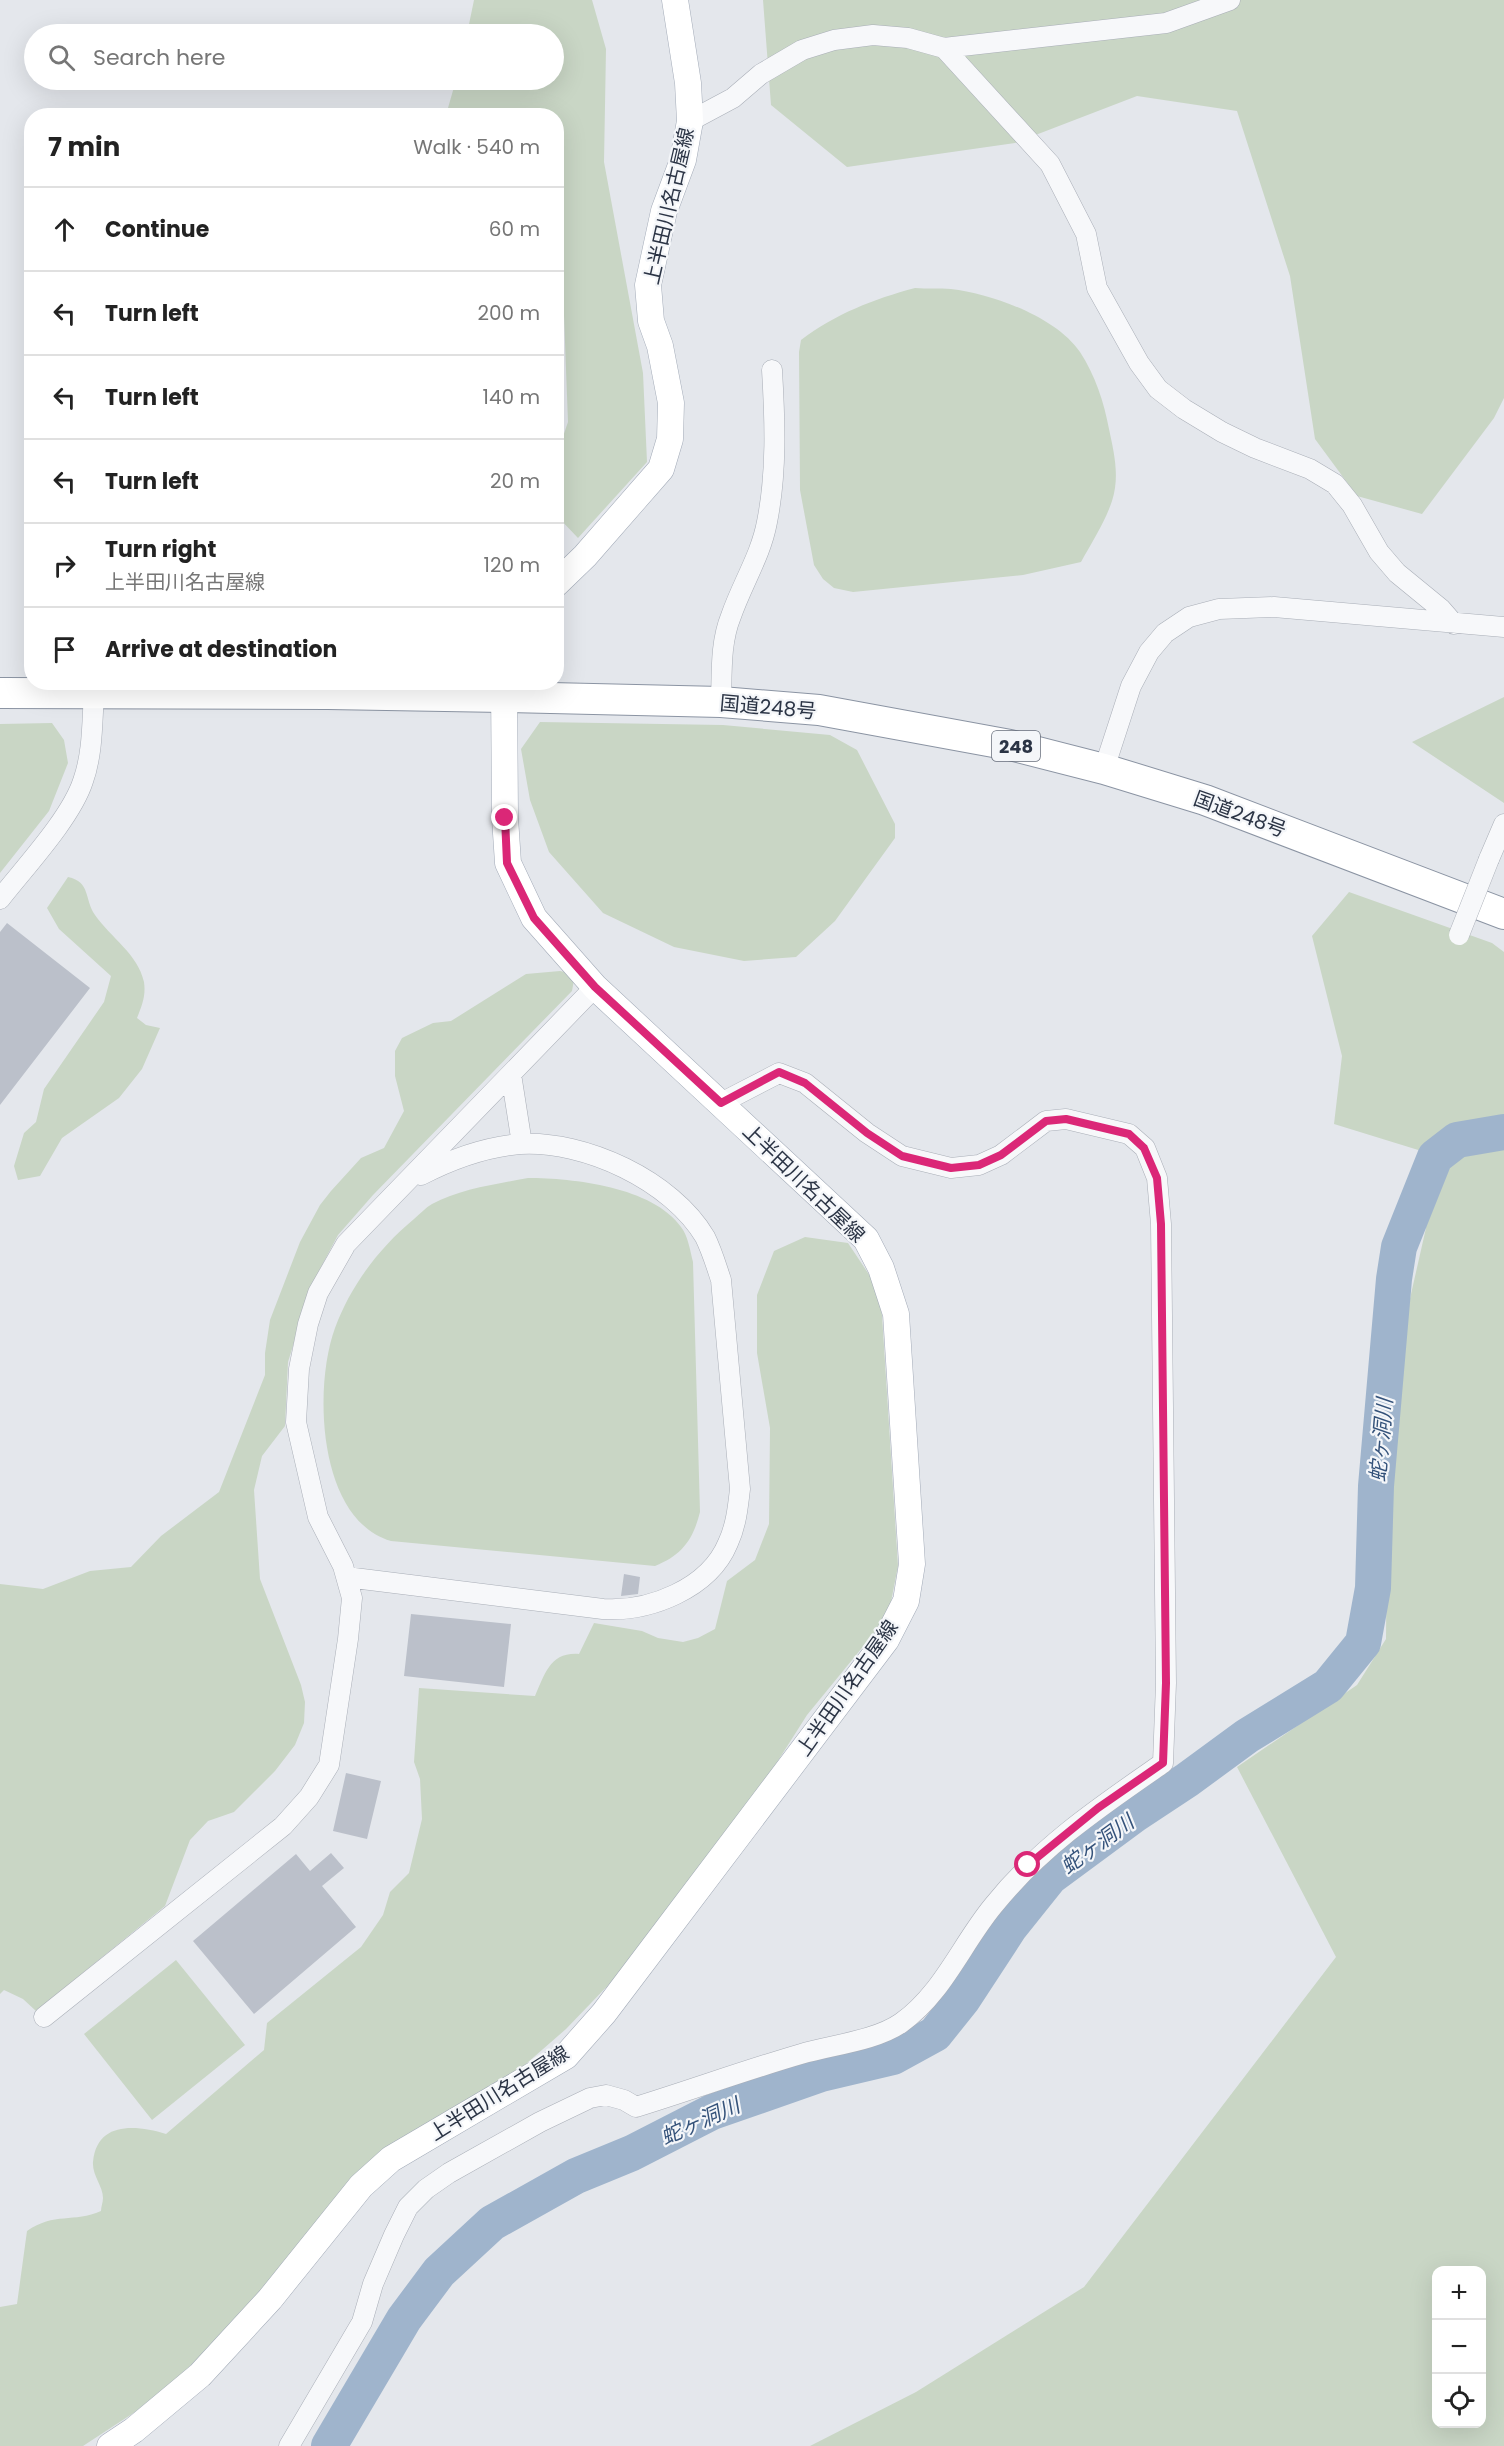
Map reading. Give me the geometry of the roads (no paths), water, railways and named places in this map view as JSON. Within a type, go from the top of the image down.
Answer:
[{"type":"highway","name":"国道248号","points":[[0,693],[235,690]]},
{"type":"highway","name":"国道248号","points":[[504,690],[819,710],[1010,745],[1104,769],[1205,800],[1504,914]]},
{"type":"main road","name":"上半田川名古屋線","points":[[564,576],[585,556],[661,469],[670,439],[671,403],[660,346],[651,321],[648,285],[664,211],[683,160],[690,122],[688,83],[675,0]]},
{"type":"main road","name":"上半田川名古屋線","points":[[110,2446],[134,2430],[200,2374],[270,2299],[361,2186],[391,2158],[566,2056],[604,2013],[886,1640],[906,1601],[912,1564],[896,1314],[882,1268],[866,1239],[595,987],[534,918],[507,863],[504,690]]},
{"type":"street","points":[[690,122],[733,98],[761,74],[802,50],[834,40],[873,35],[908,38],[944,48],[1166,23],[1230,0]]},
{"type":"street","points":[[944,48],[1050,164],[1086,234],[1097,288],[1139,363],[1158,389],[1184,409],[1222,432],[1255,448],[1310,469],[1335,484],[1352,505],[1379,552],[1397,573],[1442,609],[1454,624]]},
{"type":"street","points":[[721,702],[723,643],[730,616],[757,556],[767,522],[774,446],[772,370]]},
{"type":"street","points":[[1104,769],[1131,686],[1149,652],[1165,633],[1189,617],[1219,609],[1274,607],[1504,627]]},
{"type":"street","points":[[0,899],[68,812],[83,783],[90,757],[93,693]]},
{"type":"street","points":[[1459,935],[1504,824]]},
{"type":"street","points":[[44,2017],[283,1826],[309,1797],[329,1765],[352,1598],[346,1578],[318,1517],[296,1422],[299,1368],[308,1324],[318,1293],[346,1244],[595,987]]},
{"type":"street","points":[[289,2446],[362,2322],[373,2284],[408,2207],[426,2189],[540,2122],[590,2098],[606,2095],[624,2100],[636,2107],[801,2054],[868,2037],[898,2025],[921,2008],[943,1981],[991,1908],[1028,1865],[1098,1808],[1163,1763],[1166,1683],[1161,1224],[1157,1178],[1144,1148],[1129,1134],[1066,1119],[1046,1121],[1001,1155],[979,1165],[951,1168],[902,1156],[867,1133],[805,1083],[779,1072],[721,1103]]},
{"type":"street","points":[[511,1074],[522,1144]]},
{"type":"street","points":[[346,1578],[624,1611],[646,1607],[692,1585],[707,1573],[728,1545],[734,1529],[741,1489],[721,1280],[714,1256],[704,1237],[694,1222],[672,1199],[660,1189],[618,1165],[572,1149],[522,1144],[468,1154],[442,1164],[404,1184]]},
{"type":"waterway","name":"蛇ヶ洞川","points":[[329,2446],[404,2319],[439,2272],[492,2223],[576,2176],[632,2153],[712,2112],[821,2074],[893,2057],[935,2034],[963,1999],[1010,1927],[1050,1877],[1247,1736],[1328,1686],[1363,1643],[1373,1588],[1376,1486],[1394,1279],[1399,1247],[1435,1157],[1457,1140],[1504,1132]]}]
